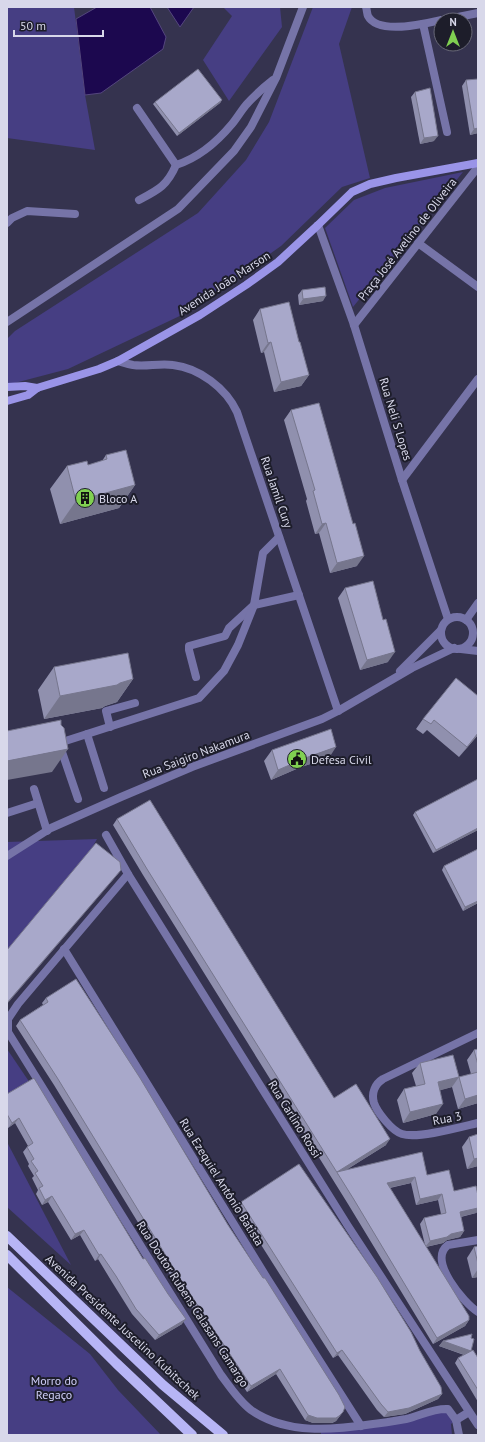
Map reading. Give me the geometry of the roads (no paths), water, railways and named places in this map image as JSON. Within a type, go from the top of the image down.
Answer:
[{"type":"main road","name":"Avenida João Marson","points":[[7,402],[28,395],[37,388],[99,369],[118,361],[200,315],[246,286],[278,262],[352,192],[370,184],[396,178],[478,163]]},
{"type":"main road","name":"Avenida João Marson","points":[[7,387],[25,386],[37,388]]},
{"type":"main road","name":"Avenida Presidente Juscelino Kubitschek","points":[[7,1236],[163,1385],[223,1435]]},
{"type":"main road","points":[[7,1255],[116,1363],[192,1435]]},
{"type":"street","points":[[7,322],[178,209],[234,151],[251,127],[276,78],[303,7]]},
{"type":"street","points":[[366,7],[368,17],[376,23],[389,27],[433,22]]},
{"type":"street","points":[[423,24],[447,132]]},
{"type":"street","points":[[138,200],[166,184],[170,179],[176,165],[188,161],[204,151],[231,124],[257,93],[276,78]]},
{"type":"street","points":[[137,108],[176,165]]},
{"type":"street","name":"Praça José Avelino de Oliveira","points":[[354,325],[478,167]]},
{"type":"street","points":[[7,223],[12,218],[27,211],[75,214]]},
{"type":"street","name":"Rua Neli S Lopes","points":[[318,225],[354,325],[402,480],[448,620]]},
{"type":"street","points":[[418,243],[478,287]]},
{"type":"street","name":"Rua Jamil Cury","points":[[118,361],[133,365],[180,366],[200,374],[227,395],[237,412],[338,711]]},
{"type":"street","points":[[402,480],[478,379]]},
{"type":"street","points":[[50,746],[110,728],[199,698],[224,671],[238,645],[254,605],[263,553],[279,537]]},
{"type":"street","points":[[196,677],[189,646],[225,636],[229,628],[254,605],[299,596]]},
{"type":"street","points":[[466,620],[478,604]]},
{"type":"street","points":[[457,648],[466,646],[475,637],[470,624],[460,617],[454,617],[444,624],[441,636],[444,642],[448,646],[457,648],[478,651]]},
{"type":"street","name":"Rua Saigiro Nakamura","points":[[394,677],[442,630]]},
{"type":"street","name":"Rua Saigiro Nakamura","points":[[7,856],[47,831],[192,766],[322,719],[394,677],[457,648]]},
{"type":"street","points":[[110,728],[106,711],[135,703]]},
{"type":"street","points":[[87,734],[104,788]]},
{"type":"street","points":[[59,743],[78,800]]},
{"type":"street","points":[[34,789],[47,831]]},
{"type":"street","points":[[7,813],[38,803]]},
{"type":"street","name":"Rua Carlino Rossi","points":[[106,835],[128,874],[348,1226],[478,1424]]},
{"type":"street","points":[[7,849],[35,838]]},
{"type":"street","points":[[64,948],[128,874]]},
{"type":"street","name":"Rua Doutor Rubens Calasans Camargo","points":[[64,948],[11,1014],[8,1019],[8,1032],[221,1375],[241,1400],[251,1410],[277,1423],[321,1430],[341,1429],[408,1419],[441,1409],[448,1409],[456,1420]]},
{"type":"street","name":"Rua Ezequiel Antônio Batista","points":[[64,948],[267,1278],[361,1426]]},
{"type":"street","name":"Rua 3","points":[[478,1033],[378,1082],[375,1087],[373,1099],[381,1116],[397,1132],[402,1134],[421,1135],[478,1124]]},
{"type":"street","points":[[478,1240],[454,1244],[445,1248],[442,1259],[447,1275],[462,1299],[471,1308],[478,1312]]},
{"type":"street","points":[[459,1435],[456,1420],[469,1412]]},
{"type":"place","name":"Bloco A","points":[[85,498]]},
{"type":"place","name":"Defesa Civil","points":[[297,759]]},
{"type":"park label","name":"Morro do Regaço","points":[[54,1387]]}]
